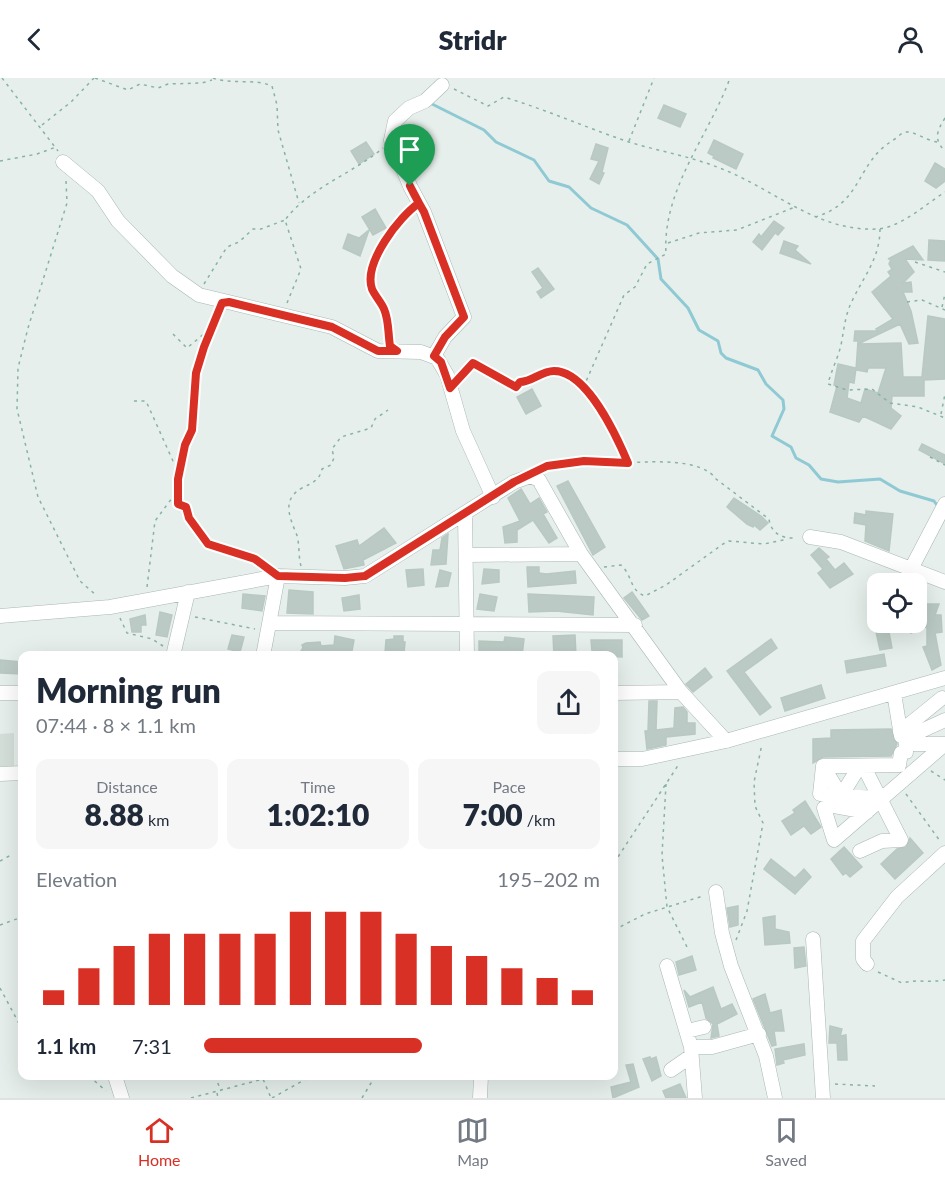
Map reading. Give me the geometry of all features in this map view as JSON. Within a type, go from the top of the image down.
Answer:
[{"type":"street","points":[[434,356],[445,337],[464,317],[419,203],[391,140],[395,121],[409,108],[426,101],[442,85]]},
{"type":"street","points":[[62,160],[98,191],[118,221],[172,276],[199,295],[222,303],[281,314],[332,327],[378,351],[434,356],[441,362],[463,431],[493,496]]},
{"type":"street","points":[[0,616],[110,607],[278,576],[345,578],[365,576],[493,496],[527,476],[531,476],[542,485],[581,554],[635,625],[681,692],[726,741]]},
{"type":"street","points":[[910,569],[945,504]]},
{"type":"street","points":[[465,514],[467,651]]},
{"type":"street","points":[[810,537],[841,542],[945,582]]},
{"type":"street","points":[[467,555],[581,554]]},
{"type":"street","points":[[264,651],[278,576]]},
{"type":"street","points":[[172,651],[188,592]]},
{"type":"street","points":[[270,627],[635,625]]},
{"type":"street","points":[[618,759],[642,759],[726,741],[942,679],[945,714]]},
{"type":"street","points":[[618,693],[681,692]]},
{"type":"street","points":[[0,693],[18,693]]},
{"type":"street","points":[[880,813],[842,796],[820,794],[823,766],[899,765],[903,745],[894,693]]},
{"type":"street","points":[[903,745],[942,698]]},
{"type":"street","points":[[903,745],[945,720]]},
{"type":"street","points":[[903,745],[945,744]]},
{"type":"street","points":[[880,813],[900,784],[945,744]]},
{"type":"street","points":[[903,745],[923,764]]},
{"type":"street","points":[[842,796],[843,767]]},
{"type":"street","points":[[842,796],[862,767]]},
{"type":"street","points":[[860,851],[882,841],[901,840],[880,813],[862,767]]},
{"type":"street","points":[[0,774],[18,773]]},
{"type":"street","points":[[867,964],[863,959],[863,941],[897,897],[943,847]]},
{"type":"street","points":[[716,892],[729,955],[759,1034],[775,1098]]},
{"type":"street","points":[[813,939],[823,1091]]},
{"type":"street","points":[[667,966],[687,1031],[695,1098]]},
{"type":"street","points":[[687,1031],[704,1028]]},
{"type":"street","points":[[671,1070],[691,1051],[759,1034]]},
{"type":"street","points":[[116,1080],[121,1096]]},
{"type":"street","points":[[480,1098],[482,1080]]},
{"type":"path","points":[[2,78],[57,147],[62,160],[67,203],[18,368],[17,409],[38,496],[80,581],[119,616],[127,633],[152,639],[167,651]]},
{"type":"path","points":[[41,126],[71,102],[94,78],[128,90],[140,84],[158,88],[168,84],[202,83],[213,79],[263,80],[272,86],[278,105],[278,130],[299,204]]},
{"type":"path","points":[[628,142],[654,78]]},
{"type":"path","points":[[584,386],[624,296],[635,287],[647,264],[666,254],[674,197],[730,78]]},
{"type":"path","points":[[442,85],[488,106],[504,97],[553,112],[628,142],[716,166],[743,178],[814,218],[837,226],[880,229],[895,224],[945,192]]},
{"type":"path","points":[[945,118],[936,135],[937,142],[945,151]]},
{"type":"path","points":[[814,218],[834,211],[842,204],[875,154],[885,144],[904,132],[911,132],[922,139],[937,142]]},
{"type":"path","points":[[199,295],[227,247],[239,242],[253,229],[261,229],[285,220],[299,204],[361,165],[391,140]]},
{"type":"path","points":[[0,161],[37,154],[57,147]]},
{"type":"path","points":[[397,351],[390,346],[384,310],[372,288],[371,272],[392,229],[407,212],[419,203]]},
{"type":"path","points":[[666,244],[699,233],[737,230],[796,207]]},
{"type":"path","points":[[281,314],[293,293],[301,269],[285,220]]},
{"type":"path","points":[[880,229],[876,256],[851,301],[828,384],[848,390],[872,389],[890,403],[918,407],[945,418]]},
{"type":"path","points":[[915,262],[945,272]]},
{"type":"path","points":[[907,302],[922,300],[944,309],[945,294]]},
{"type":"path","points":[[222,303],[196,373],[192,430],[179,466],[178,504],[186,507],[189,518],[208,544],[255,559],[278,576]]},
{"type":"path","points":[[173,334],[187,348],[212,327]]},
{"type":"path","points":[[450,388],[473,363],[516,387],[520,382],[527,382],[545,371],[568,374],[584,386],[629,464]]},
{"type":"path","points":[[941,415],[945,394]]},
{"type":"path","points":[[134,401],[146,401],[173,462],[179,466]]},
{"type":"path","points":[[304,576],[297,534],[290,521],[289,500],[294,493],[318,478],[322,469],[332,465],[334,458],[332,449],[341,437],[371,428],[375,419],[388,410]]},
{"type":"path","points":[[930,457],[945,465]]},
{"type":"path","points":[[531,476],[547,466],[584,461],[629,464],[650,461],[680,464],[709,471],[716,479],[769,519],[775,531],[789,538]]},
{"type":"path","points":[[146,599],[155,520],[178,489]]},
{"type":"path","points":[[594,571],[610,565],[621,565],[626,570],[633,588],[645,596],[666,585],[729,541],[764,544],[789,538],[810,537]]},
{"type":"path","points":[[183,614],[209,621],[270,627]]},
{"type":"path","points":[[729,955],[747,911],[763,823],[755,806],[754,782],[767,729]]},
{"type":"path","points":[[618,857],[689,750]]},
{"type":"path","points":[[923,764],[945,780]]},
{"type":"path","points":[[666,784],[662,855],[668,907],[689,951]]},
{"type":"path","points":[[900,784],[943,847]]},
{"type":"path","points":[[0,861],[13,854]]},
{"type":"path","points":[[618,928],[645,914],[716,892]]},
{"type":"path","points":[[0,925],[18,918]]},
{"type":"path","points":[[867,964],[883,976],[902,983],[916,979],[944,981]]},
{"type":"path","points":[[0,988],[18,1022]]},
{"type":"path","points":[[94,1080],[105,1090],[121,1096]]},
{"type":"path","points":[[217,1080],[221,1090]]},
{"type":"path","points":[[191,1098],[259,1080]]},
{"type":"path","points":[[263,1080],[272,1098],[303,1080]]},
{"type":"path","points":[[362,1098],[371,1080]]},
{"type":"path","points":[[823,1091],[875,1086]]},
{"type":"path","points":[[217,1092],[218,1098]]},
{"type":"shaded area","points":[[14,733],[14,766],[0,766],[0,734]]},
{"type":"building","points":[[664,105],[686,114],[680,127],[658,118]]},
{"type":"building","points":[[714,140],[743,154],[736,169],[713,158],[714,156],[708,153]]},
{"type":"building","points":[[366,142],[374,154],[359,164],[351,151]]},
{"type":"building","points":[[596,144],[608,148],[602,172],[604,173],[599,184],[590,179],[599,161],[591,159]]},
{"type":"building","points":[[935,163],[945,169],[945,181],[936,188],[925,181]]},
{"type":"building","points":[[375,209],[386,228],[373,235],[362,217]]},
{"type":"building","points":[[774,221],[784,228],[778,235],[775,233],[762,250],[753,242],[759,234],[761,237]]},
{"type":"building","points":[[369,230],[360,256],[343,248],[348,234],[359,238]]},
{"type":"building","points":[[929,240],[945,241],[945,261],[928,260]]},
{"type":"building","points":[[784,241],[798,246],[795,250],[811,264],[780,253]]},
{"type":"building","points":[[913,246],[923,260],[905,259],[914,272],[903,283],[911,282],[912,292],[903,292],[911,311],[918,343],[909,344],[900,324],[858,344],[901,343],[903,377],[922,377],[928,316],[945,319],[945,379],[924,380],[924,396],[892,396],[891,408],[901,416],[891,429],[863,416],[859,422],[830,412],[837,386],[834,385],[838,364],[856,368],[854,383],[849,382],[847,398],[861,403],[865,389],[878,393],[886,368],[868,368],[867,372],[856,370],[858,341],[854,341],[855,331],[878,331],[876,329],[893,319],[872,292],[891,276],[888,272],[892,269],[889,264],[891,259],[888,259]]},
{"type":"building","points":[[538,268],[554,289],[541,298],[537,292],[543,288],[532,272]]},
{"type":"building","points":[[532,389],[541,406],[526,414],[517,397]]},
{"type":"building","points":[[922,444],[945,455],[945,464],[919,450]]},
{"type":"building","points":[[568,481],[605,547],[593,555],[557,486]]},
{"type":"building","points":[[521,489],[530,504],[539,498],[547,512],[543,514],[557,538],[549,543],[533,520],[517,530],[517,542],[505,543],[503,527],[520,521],[508,498]]},
{"type":"building","points":[[734,498],[768,523],[760,530],[754,525],[753,527],[747,524],[727,507]]},
{"type":"building","points":[[866,511],[893,514],[889,551],[865,541],[866,525],[854,523],[855,513],[866,515]]},
{"type":"building","points":[[384,528],[396,543],[363,560],[364,565],[344,569],[336,546],[357,540],[359,546]]},
{"type":"building","points":[[448,534],[446,564],[431,565],[433,550],[440,550],[442,538]]},
{"type":"building","points":[[819,548],[829,557],[826,559],[835,570],[844,563],[853,574],[830,588],[818,573],[823,569],[811,555]]},
{"type":"building","points":[[527,567],[539,567],[539,573],[546,574],[575,571],[576,583],[528,587]]},
{"type":"building","points":[[423,569],[424,585],[408,587],[406,570]]},
{"type":"building","points":[[484,569],[499,570],[499,582],[482,584]]},
{"type":"building","points":[[440,570],[451,573],[448,586],[436,587]]},
{"type":"building","points":[[289,590],[313,592],[313,614],[287,613]]},
{"type":"building","points":[[632,592],[649,616],[642,620],[624,598]]},
{"type":"building","points":[[243,594],[265,596],[262,611],[242,608]]},
{"type":"building","points":[[480,594],[497,597],[494,611],[477,609]]},
{"type":"building","points":[[528,594],[594,597],[593,615],[556,611],[529,612]]},
{"type":"building","points":[[359,595],[360,609],[344,611],[342,598]]},
{"type":"building","points":[[927,604],[939,604],[935,615],[941,615],[942,632],[935,633],[941,665],[932,670],[923,647],[927,646]]},
{"type":"building","points":[[160,612],[172,615],[167,637],[156,635]]},
{"type":"building","points":[[145,615],[146,625],[141,625],[141,632],[132,632],[130,619]]},
{"type":"building","points":[[876,633],[889,633],[892,648],[880,650]]},
{"type":"building","points":[[232,635],[244,637],[240,651],[228,649]]},
{"type":"building","points":[[575,635],[576,651],[554,651],[553,636]]},
{"type":"building","points":[[335,636],[354,640],[352,651],[301,651],[302,645],[306,643],[320,642],[321,646],[334,645]]},
{"type":"building","points":[[394,636],[403,636],[404,651],[385,651],[386,640],[394,639]]},
{"type":"building","points":[[505,637],[524,639],[523,651],[479,651],[479,641],[504,642]]},
{"type":"building","points":[[771,639],[777,648],[744,672],[771,707],[760,715],[727,671]]},
{"type":"building","points":[[591,640],[622,640],[622,657],[618,657],[618,651],[592,651]]},
{"type":"building","points":[[884,654],[886,666],[847,673],[845,661]]},
{"type":"building","points":[[0,660],[18,662],[18,674],[0,673]]},
{"type":"building","points":[[705,668],[712,677],[693,692],[686,684]]},
{"type":"building","points":[[821,685],[825,698],[785,711],[781,698]]},
{"type":"building","points":[[649,701],[657,701],[656,730],[674,728],[675,708],[683,707],[687,712],[687,723],[695,723],[695,734],[666,737],[666,745],[647,749],[645,731],[648,731]]},
{"type":"building","points":[[891,729],[897,744],[891,756],[823,757],[813,763],[813,739],[831,738],[831,730]]},
{"type":"building","points":[[805,801],[821,827],[811,834],[804,826],[791,835],[782,821],[795,813],[793,810]]},
{"type":"building","points":[[910,838],[923,853],[895,879],[881,864],[897,849],[906,847]]},
{"type":"building","points":[[844,847],[862,867],[850,877],[846,873],[843,875],[831,859]]},
{"type":"building","points":[[771,859],[795,878],[804,869],[811,877],[795,894],[764,869]]},
{"type":"building","points":[[738,906],[738,925],[730,927],[727,908]]},
{"type":"building","points":[[775,916],[775,929],[789,932],[790,943],[765,945],[763,918]]},
{"type":"building","points":[[804,947],[806,966],[795,968],[794,948]]},
{"type":"building","points":[[692,956],[696,970],[679,975],[676,962]]},
{"type":"building","points":[[713,987],[721,1009],[732,1004],[737,1014],[717,1024],[719,1036],[711,1038],[713,1024],[706,1018],[702,1002],[689,1007],[684,990],[690,997]]},
{"type":"building","points":[[765,994],[770,1013],[781,1010],[784,1031],[774,1031],[776,1045],[772,1046],[753,999]]},
{"type":"building","points":[[830,1026],[842,1029],[840,1036],[846,1035],[847,1060],[838,1060],[837,1043],[829,1043]]},
{"type":"building","points":[[804,1044],[805,1055],[783,1060],[784,1063],[777,1065],[775,1049]]},
{"type":"building","points":[[650,1057],[651,1059],[656,1057],[661,1076],[652,1081],[643,1059]]},
{"type":"building","points":[[633,1064],[639,1087],[613,1098],[611,1087],[631,1082],[626,1065]]},
{"type":"building","points":[[680,1084],[686,1098],[666,1098],[663,1091]]},
{"type":"waterway","points":[[430,103],[484,130],[496,142],[534,160],[549,181],[569,187],[591,208],[627,225],[658,259],[661,279],[688,308],[699,330],[718,341],[721,353],[726,358],[758,370],[766,384],[783,400],[784,409],[772,436],[791,447],[796,458],[809,465],[821,479],[838,482],[880,479],[900,491],[934,501],[939,508]]},
{"type":"route","points":[[410,186],[424,212],[437,253],[459,310],[464,317],[445,337],[434,356],[441,362],[450,388],[473,363],[516,387],[520,382],[527,382],[545,371],[568,374],[584,386],[593,399],[621,446],[628,463],[584,461],[547,466],[531,476],[514,482],[365,576],[345,578],[278,576],[255,559],[208,544],[189,518],[186,507],[178,504],[179,466],[192,430],[196,373],[204,347],[222,303],[229,302],[332,327],[378,351],[397,351],[390,346],[384,310],[372,288],[371,272],[392,229],[407,212],[419,203],[410,186]]}]
